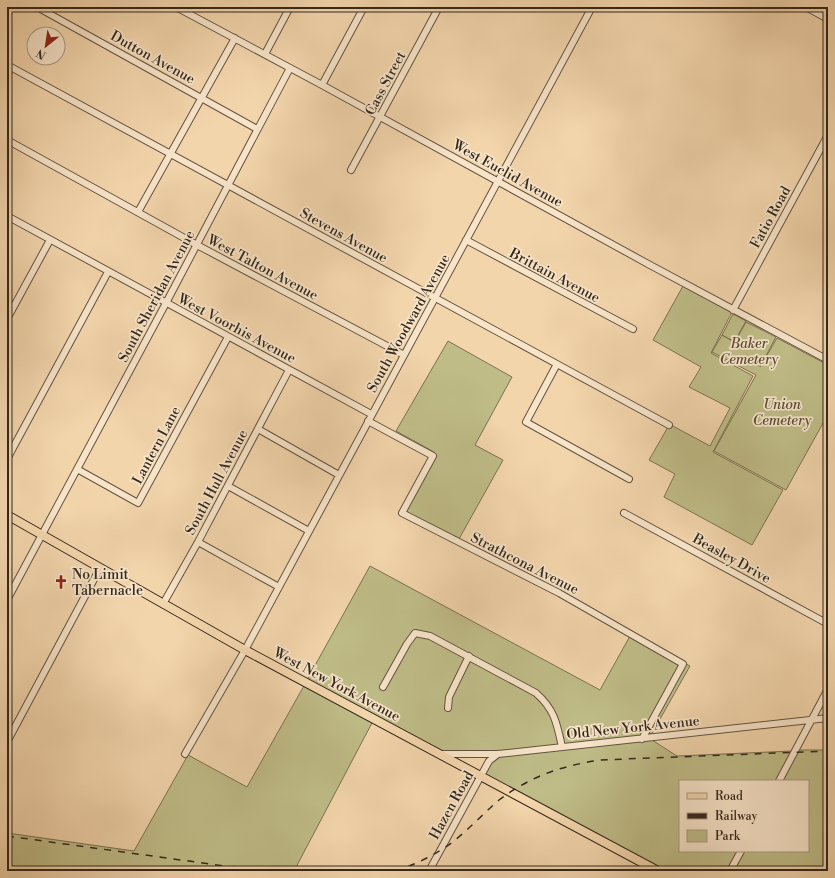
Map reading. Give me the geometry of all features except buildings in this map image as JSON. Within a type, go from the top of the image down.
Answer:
[{"type":"main road","name":"West New York Avenue","points":[[7,515],[245,650],[658,871]]},
{"type":"street","name":"Dutton Avenue","points":[[37,7],[257,129]]},
{"type":"street","name":"West Euclid Avenue","points":[[176,7],[322,85],[733,310],[828,360]]},
{"type":"street","points":[[265,54],[290,7]]},
{"type":"street","points":[[322,85],[364,7]]},
{"type":"street","name":"Cass Street","points":[[351,170],[439,7]]},
{"type":"street","name":"South Woodward Avenue","points":[[185,754],[245,650],[592,7]]},
{"type":"street","points":[[806,7],[828,19]]},
{"type":"street","points":[[138,212],[235,38]]},
{"type":"street","name":"Stevens Avenue","points":[[7,65],[669,425]]},
{"type":"street","name":"South Sheridan Avenue","points":[[7,600],[166,304],[290,68]]},
{"type":"street","name":"Fatio Road","points":[[733,310],[828,135]]},
{"type":"street","name":"West Talton Avenue","points":[[7,140],[197,245],[404,355]]},
{"type":"street","name":"West Voorhis Avenue","points":[[7,216],[166,304],[372,414]]},
{"type":"street","points":[[7,319],[50,240]]},
{"type":"street","name":"Brittain Avenue","points":[[466,240],[633,329]]},
{"type":"street","points":[[7,459],[108,272]]},
{"type":"street","name":"Lantern Lane","points":[[77,469],[138,503],[228,337]]},
{"type":"street","points":[[557,364],[526,422],[629,479]]},
{"type":"street","name":"South Hull Avenue","points":[[163,604],[198,542],[289,370]]},
{"type":"street","name":"Strathcona Avenue","points":[[368,421],[433,456],[402,513],[559,593],[683,664],[642,739]]},
{"type":"street","points":[[258,430],[339,475]]},
{"type":"street","points":[[228,486],[309,532]]},
{"type":"street","name":"Beasley Drive","points":[[624,513],[828,624]]},
{"type":"street","points":[[198,542],[279,587]]},
{"type":"street","points":[[7,742],[100,568]]},
{"type":"street","points":[[383,687],[407,644],[415,634],[430,636],[531,690],[545,701],[557,721],[562,747]]},
{"type":"street","points":[[448,708],[449,697],[469,656]]},
{"type":"street","points":[[780,780],[828,689]]},
{"type":"street","name":"Old New York Avenue","points":[[441,754],[498,754],[828,718]]},
{"type":"street","name":"Hazen Road","points":[[429,871],[489,761],[498,754]]},
{"type":"street","points":[[730,871],[740,852]]},
{"type":"green space","points":[[683,286],[732,312],[711,353],[753,376],[713,452],[783,490],[752,545],[664,497],[675,474],[649,460],[668,427],[671,425],[710,446],[730,408],[689,387],[701,367],[653,340]]},
{"type":"green space","points":[[733,314],[746,321],[734,342],[722,335]]},
{"type":"green space","name":"Union Cemetery","points":[[746,322],[776,337],[760,367],[777,338],[828,365],[828,414],[786,490],[714,451],[756,375],[712,352],[722,335],[735,342]]},
{"type":"green space","points":[[448,341],[512,377],[475,445],[503,460],[459,539],[406,512],[434,452],[396,431]]},
{"type":"green space","points":[[370,566],[600,690],[630,636],[680,665],[641,736],[499,752],[441,751],[307,680]]},
{"type":"green space","points":[[684,663],[690,666],[651,735],[646,736]]},
{"type":"green space","points":[[305,684],[373,721],[294,871],[265,871],[233,866],[232,871],[7,871],[7,833],[134,851],[188,755],[247,787]]},
{"type":"green space","points":[[652,740],[677,756],[793,751],[777,780],[679,780],[679,852],[737,852],[727,871],[663,871],[484,774],[491,762],[498,757]]},
{"type":"green space","points":[[798,750],[828,750],[828,871],[732,871],[742,852],[809,852],[809,780],[782,780]]},
{"type":"railway","points":[[395,871],[403,869],[433,855],[454,841],[499,800],[523,784],[547,773],[572,765],[600,760],[828,751]]},
{"type":"railway","points":[[7,836],[261,871]]},
{"type":"place","name":"No Limit Tabernacle","points":[[61,582]]},
{"type":"park label","name":"Baker Cemetery","points":[[749,352]]}]
